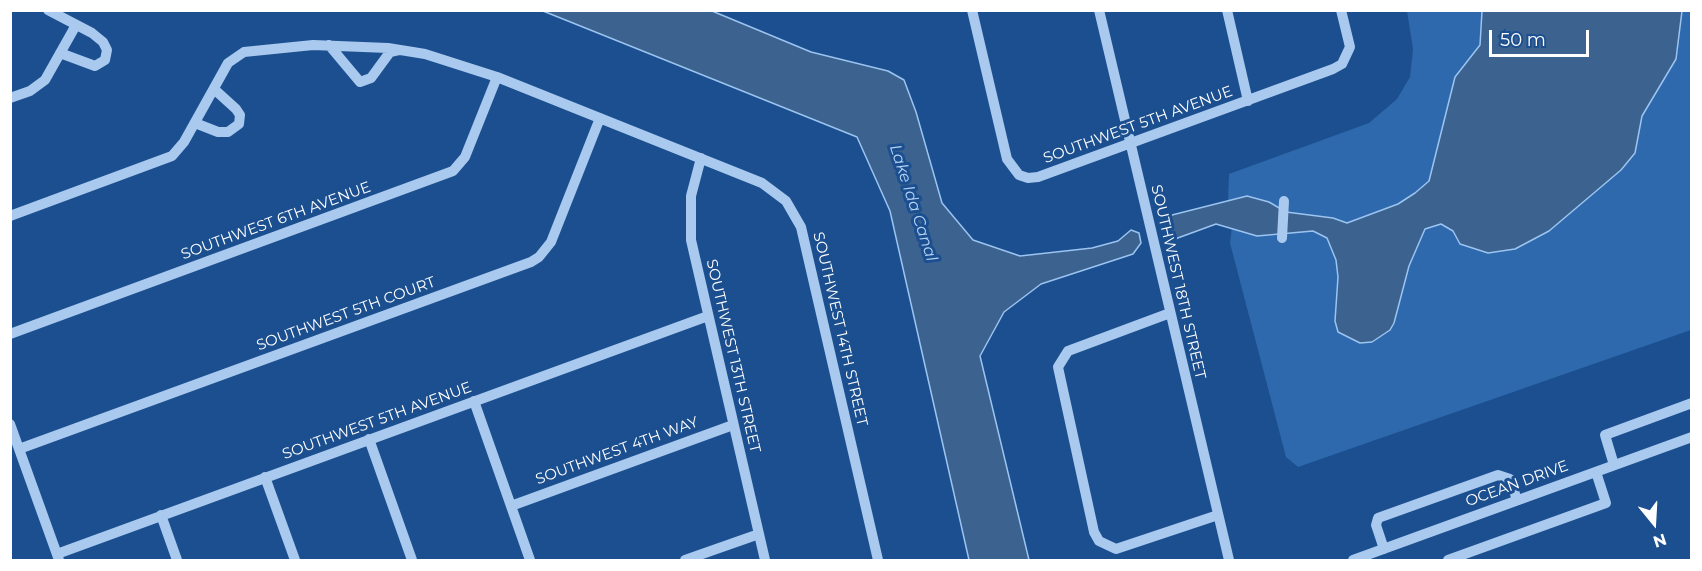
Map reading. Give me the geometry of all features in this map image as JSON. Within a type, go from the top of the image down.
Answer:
[{"type":"street","points":[[48,10],[103,42],[107,50],[105,60],[95,66],[60,53]]},
{"type":"street","name":"SOUTHWEST 5TH AVENUE","points":[[972,10],[1007,159],[1019,175],[1038,177],[1333,69],[1342,64],[1350,47],[1341,10]]},
{"type":"street","name":"SOUTHWEST 18TH STREET","points":[[1099,10],[1229,561]]},
{"type":"street","points":[[1227,10],[1248,101]]},
{"type":"street","points":[[10,98],[30,91],[45,80],[76,25]]},
{"type":"street","points":[[329,45],[360,82],[371,78],[390,52],[399,50]]},
{"type":"street","name":"SOUTHWEST 14TH STREET","points":[[10,216],[172,156],[184,142],[228,63],[244,52],[329,45],[399,50],[462,64],[497,77],[771,188],[792,209],[801,227],[878,561]]},
{"type":"street","name":"SOUTHWEST 6TH AVENUE","points":[[10,334],[453,171],[465,157],[497,77]]},
{"type":"street","points":[[195,123],[218,132],[228,132],[239,124],[240,115],[236,109],[214,89]]},
{"type":"street","name":"SOUTHWEST 5TH COURT","points":[[19,449],[531,262],[539,257],[550,242],[600,118]]},
{"type":"street","name":"SOUTHWEST 13TH STREET","points":[[700,158],[691,195],[689,218],[691,240],[765,561]]},
{"type":"street","points":[[1282,238],[1284,201]]},
{"type":"street","points":[[1170,313],[1068,351],[1058,367],[1094,532],[1099,541],[1116,549],[1218,515]]},
{"type":"street","name":"SOUTHWEST 5TH AVENUE","points":[[58,557],[265,477],[708,316]]},
{"type":"street","points":[[474,401],[530,561]]},
{"type":"street","points":[[1614,465],[1605,435],[1692,403]]},
{"type":"street","points":[[10,424],[58,557]]},
{"type":"street","name":"SOUTHWEST 4TH WAY","points":[[511,506],[733,425]]},
{"type":"street","name":"OCEAN DRIVE","points":[[1353,561],[1692,437]]},
{"type":"street","points":[[369,440],[412,561]]},
{"type":"street","points":[[1448,561],[1606,503],[1596,472]]},
{"type":"street","points":[[1384,549],[1376,525],[1378,518],[1498,475],[1510,479],[1517,500]]},
{"type":"street","points":[[265,477],[295,561]]},
{"type":"street","points":[[161,516],[177,561]]},
{"type":"street","points":[[685,561],[759,534]]},
{"type":"shaded area","points":[[1407,11],[1691,11],[1691,330],[1298,467],[1286,457],[1230,243],[1232,227],[1216,224],[1175,239],[1166,234],[1164,225],[1172,215],[1228,201],[1229,174],[1369,123],[1397,99],[1410,77],[1413,49]]},
{"type":"water","name":"Lake Ida Canal","points":[[543,11],[712,11],[811,52],[888,71],[904,80],[916,112],[942,203],[973,240],[1020,256],[1092,248],[1118,241],[1131,230],[1139,233],[1141,243],[1133,254],[1041,284],[1004,312],[980,356],[1029,560],[969,560],[890,211],[857,137]]},
{"type":"water","points":[[1482,11],[1682,11],[1676,59],[1642,116],[1635,153],[1621,170],[1549,231],[1515,249],[1488,253],[1460,244],[1453,231],[1441,224],[1425,229],[1409,266],[1394,323],[1390,330],[1372,342],[1360,343],[1338,332],[1335,321],[1338,277],[1336,260],[1327,238],[1313,231],[1257,236],[1216,224],[1175,239],[1166,234],[1164,225],[1172,215],[1247,196],[1269,202],[1286,212],[1333,218],[1347,223],[1398,204],[1415,193],[1429,181],[1455,77],[1480,45]]}]
